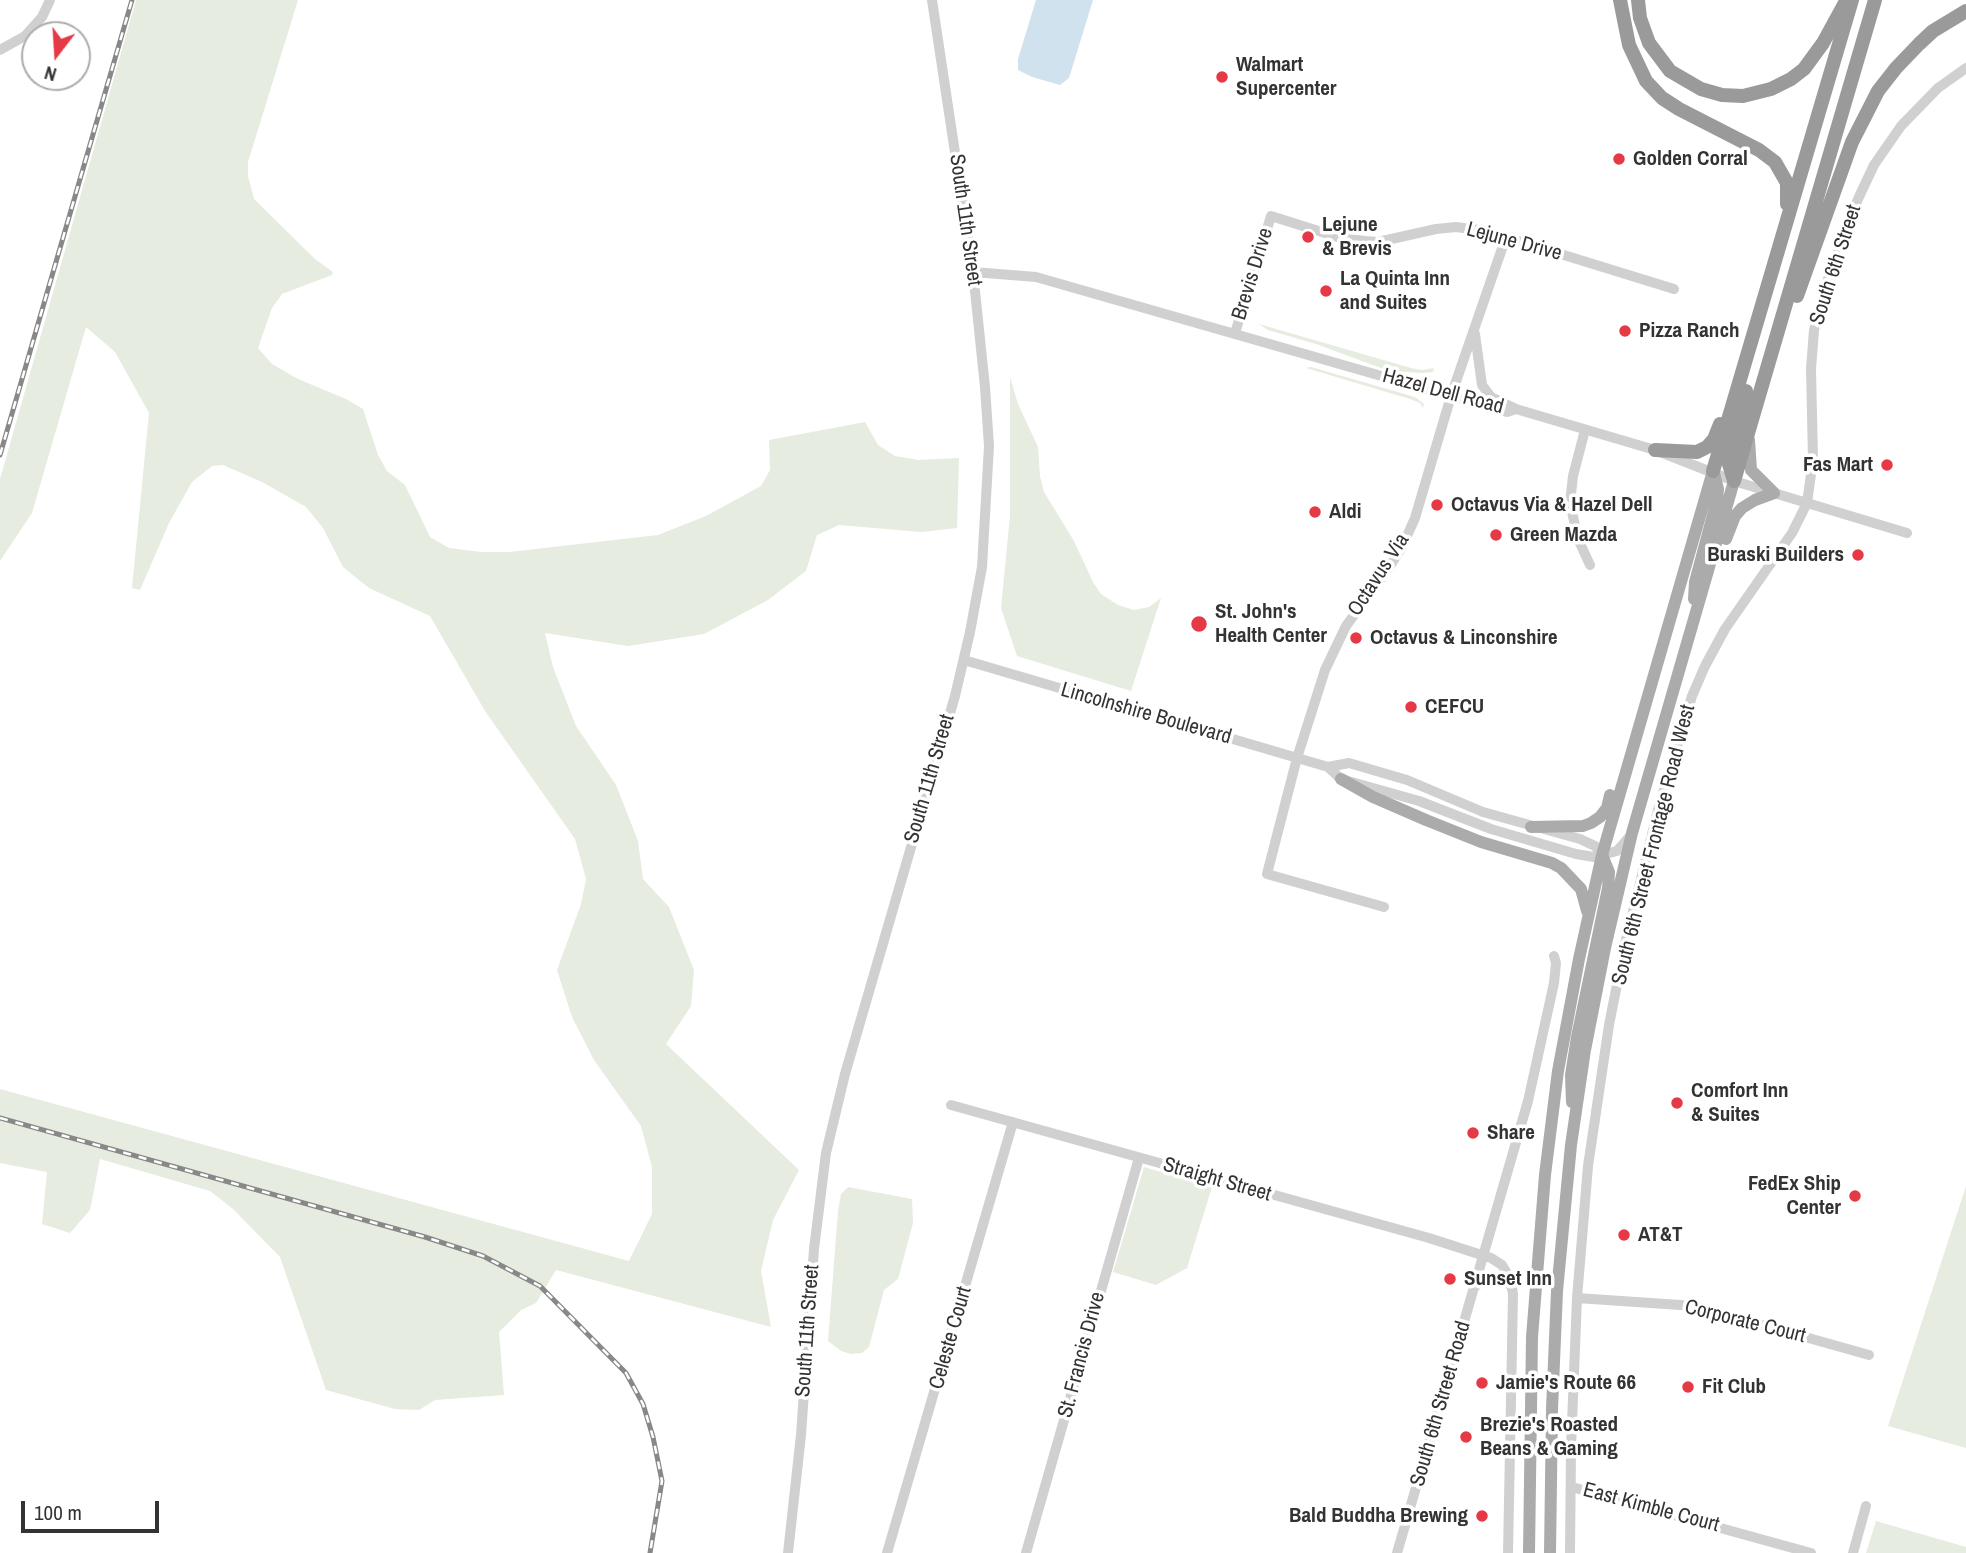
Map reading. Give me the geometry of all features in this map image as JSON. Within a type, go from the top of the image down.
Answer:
[{"type":"highway","points":[[1620,0],[1633,55],[1641,73],[1654,90],[1679,109],[1759,149],[1780,167],[1788,188],[1784,232]]},
{"type":"highway","points":[[1637,0],[1649,43],[1670,71],[1701,89],[1722,95],[1743,96],[1771,89],[1804,69],[1823,43],[1846,0]]},
{"type":"highway","points":[[1713,471],[1852,0]]},
{"type":"highway","points":[[1734,481],[1875,0]]},
{"type":"highway","points":[[1776,338],[1800,291],[1852,142],[1873,100],[1913,49],[1966,10]]},
{"type":"highway","points":[[1655,450],[1697,452],[1707,447],[1714,439],[1739,359],[1751,342]]},
{"type":"highway","points":[[1734,481],[1729,464],[1753,364],[1751,342]]},
{"type":"main road","points":[[1693,620],[1711,587],[1735,516],[1746,504],[1774,493],[1751,470],[1749,432]]},
{"type":"main road","points":[[1693,620],[1695,582],[1717,500],[1718,489],[1713,471]]},
{"type":"main road","points":[[1529,1553],[1532,1337],[1544,1188],[1558,1071],[1602,855],[1713,471]]},
{"type":"main road","points":[[1550,1553],[1555,1325],[1572,1137],[1594,1002],[1632,833],[1734,481]]},
{"type":"main road","points":[[1531,827],[1583,826],[1600,817],[1607,808],[1650,663],[1667,630]]},
{"type":"main road","points":[[1341,779],[1373,797],[1426,820],[1481,842],[1561,868],[1577,883],[1584,898],[1587,908],[1586,927]]},
{"type":"main road","points":[[1572,1137],[1571,1075],[1608,888],[1609,872],[1602,855]]},
{"type":"street","points":[[0,50],[25,36],[42,17],[50,0]]},
{"type":"street","name":"South 11th Street","points":[[788,1553],[801,1435],[814,1249],[826,1153],[845,1074],[964,660],[982,567],[989,446],[973,272],[932,0]]},
{"type":"street","name":"South 6th Street","points":[[1807,503],[1812,460],[1812,340],[1819,309],[1840,246],[1866,182],[1885,148],[1918,106],[1966,68]]},
{"type":"street","name":"Lejune Drive","points":[[1271,216],[1341,238],[1378,242],[1436,229],[1456,227],[1486,231],[1674,289]]},
{"type":"street","name":"Brevis Drive","points":[[1235,332],[1271,216]]},
{"type":"street","name":"Octavus Via","points":[[1384,907],[1267,874],[1297,758],[1325,670],[1337,642],[1403,545],[1415,518],[1451,396],[1506,237]]},
{"type":"street","name":"Hazel Dell Road","points":[[973,272],[1037,277],[1507,412],[1516,409],[1655,450],[1734,481],[1907,533]]},
{"type":"street","points":[[1475,330],[1482,386],[1491,397],[1516,409]]},
{"type":"street","points":[[1585,430],[1573,476],[1570,503],[1572,522],[1590,565]]},
{"type":"street","name":"South 6th Street Frontage Road West","points":[[1570,1553],[1577,1298],[1588,1166],[1609,1025],[1641,878],[1692,696],[1725,629],[1791,533],[1807,503]]},
{"type":"street","name":"Lincolnshire Boulevard","points":[[964,660],[1328,767],[1341,779],[1419,801],[1502,833],[1576,854],[1594,857],[1602,855],[1595,846],[1580,839],[1483,812],[1428,788],[1380,772],[1349,763],[1328,767]]},
{"type":"street","points":[[1602,855],[1617,851],[1632,833]]},
{"type":"street","name":"South 6th Street Road","points":[[1397,1553],[1536,1070],[1555,973],[1554,956]]},
{"type":"street","name":"Straight Street","points":[[951,1105],[1483,1256]]},
{"type":"street","name":"Celeste Court","points":[[887,1553],[1013,1122]]},
{"type":"street","name":"St. Francis Drive","points":[[1026,1553],[1139,1158]]},
{"type":"street","points":[[1483,1256],[1502,1265],[1513,1286],[1508,1553]]},
{"type":"street","points":[[1474,1288],[1490,1278],[1513,1286]]},
{"type":"street","name":"Corporate Court","points":[[1577,1298],[1695,1306],[1869,1355]]},
{"type":"street","name":"East Kimble Court","points":[[1572,1487],[1811,1553]]},
{"type":"street","points":[[1853,1553],[1866,1506]]},
{"type":"shaded area","points":[[136,0],[298,0],[248,162],[248,176],[254,199],[315,259],[333,272],[332,275],[282,294],[272,308],[258,348],[272,364],[363,409],[378,455],[387,471],[405,485],[430,537],[449,548],[510,552],[658,535],[706,516],[761,486],[770,470],[769,440],[865,422],[878,445],[895,456],[919,460],[959,458],[957,528],[921,532],[839,525],[817,535],[806,571],[768,600],[704,634],[628,646],[545,633],[553,667],[576,726],[616,785],[638,841],[643,879],[669,907],[694,970],[691,1006],[666,1044],[799,1170],[773,1220],[761,1271],[771,1327],[556,1270],[536,1303],[521,1310],[499,1332],[504,1395],[435,1400],[419,1410],[395,1409],[326,1390],[280,1257],[233,1209],[210,1191],[100,1159],[90,1210],[70,1233],[42,1224],[47,1172],[0,1163],[0,1089],[629,1261],[652,1214],[652,1167],[641,1126],[594,1060],[572,1017],[557,970],[581,904],[586,879],[575,839],[485,711],[430,616],[369,588],[343,567],[323,528],[306,507],[262,482],[223,465],[212,466],[192,482],[169,523],[140,590],[132,588],[149,413],[115,352],[86,327],[32,513],[0,561],[0,479]]},
{"type":"shaded area","points":[[1259,324],[1411,368],[1434,368],[1433,372],[1389,371],[1316,344],[1268,330]]},
{"type":"shaded area","points":[[1311,367],[1415,397],[1424,404],[1423,408],[1420,403],[1410,399],[1306,368]]},
{"type":"shaded area","points":[[1010,377],[1018,404],[1038,447],[1044,492],[1074,541],[1101,594],[1118,605],[1134,610],[1149,607],[1161,598],[1131,691],[1017,656],[1001,608],[1010,516]]},
{"type":"shaded area","points":[[1144,1167],[1212,1187],[1187,1268],[1156,1285],[1113,1272]]},
{"type":"shaded area","points":[[1966,1186],[1966,1448],[1888,1426]]},
{"type":"shaded area","points":[[848,1187],[912,1199],[913,1223],[898,1279],[884,1290],[869,1347],[862,1353],[851,1354],[841,1351],[828,1341],[838,1211],[841,1194]]},
{"type":"shaded area","points":[[1876,1521],[1966,1547],[1966,1553],[1866,1553]]},
{"type":"water","points":[[1036,0],[1093,0],[1069,78],[1060,85],[1018,70],[1018,59]]},
{"type":"railway","points":[[0,455],[132,0]]},
{"type":"railway","points":[[0,1118],[425,1237],[483,1256],[540,1286],[626,1373],[643,1404],[662,1481],[650,1553]]},
{"type":"place","name":"Walmart Supercenter","points":[[1222,77]]},
{"type":"place","name":"Golden Corral","points":[[1619,159]]},
{"type":"place","name":"Lejune & Brevis","points":[[1308,237]]},
{"type":"place","name":"La Quinta Inn and Suites","points":[[1326,291]]},
{"type":"place","name":"Pizza Ranch","points":[[1625,331]]},
{"type":"place","name":"Fas Mart","points":[[1887,465]]},
{"type":"place","name":"Octavus Via & Hazel Dell","points":[[1437,505]]},
{"type":"place","name":"Aldi","points":[[1315,512]]},
{"type":"place","name":"Green Mazda","points":[[1496,535]]},
{"type":"place","name":"Buraski Builders","points":[[1858,555]]},
{"type":"place","name":"St. John's Health Center","points":[[1199,624]]},
{"type":"place","name":"Octavus & Linconshire","points":[[1356,638]]},
{"type":"place","name":"CEFCU","points":[[1411,707]]},
{"type":"place","name":"Comfort Inn & Suites","points":[[1677,1103]]},
{"type":"place","name":"Share","points":[[1473,1133]]},
{"type":"place","name":"FedEx Ship Center","points":[[1855,1196]]},
{"type":"place","name":"AT&T","points":[[1624,1235]]},
{"type":"place","name":"Sunset Inn","points":[[1450,1279]]},
{"type":"place","name":"Jamie's Route 66","points":[[1482,1383]]},
{"type":"place","name":"Fit Club","points":[[1688,1387]]},
{"type":"place","name":"Brezie's Roasted Beans & Gaming","points":[[1466,1437]]},
{"type":"place","name":"Bald Buddha Brewing","points":[[1482,1516]]}]
